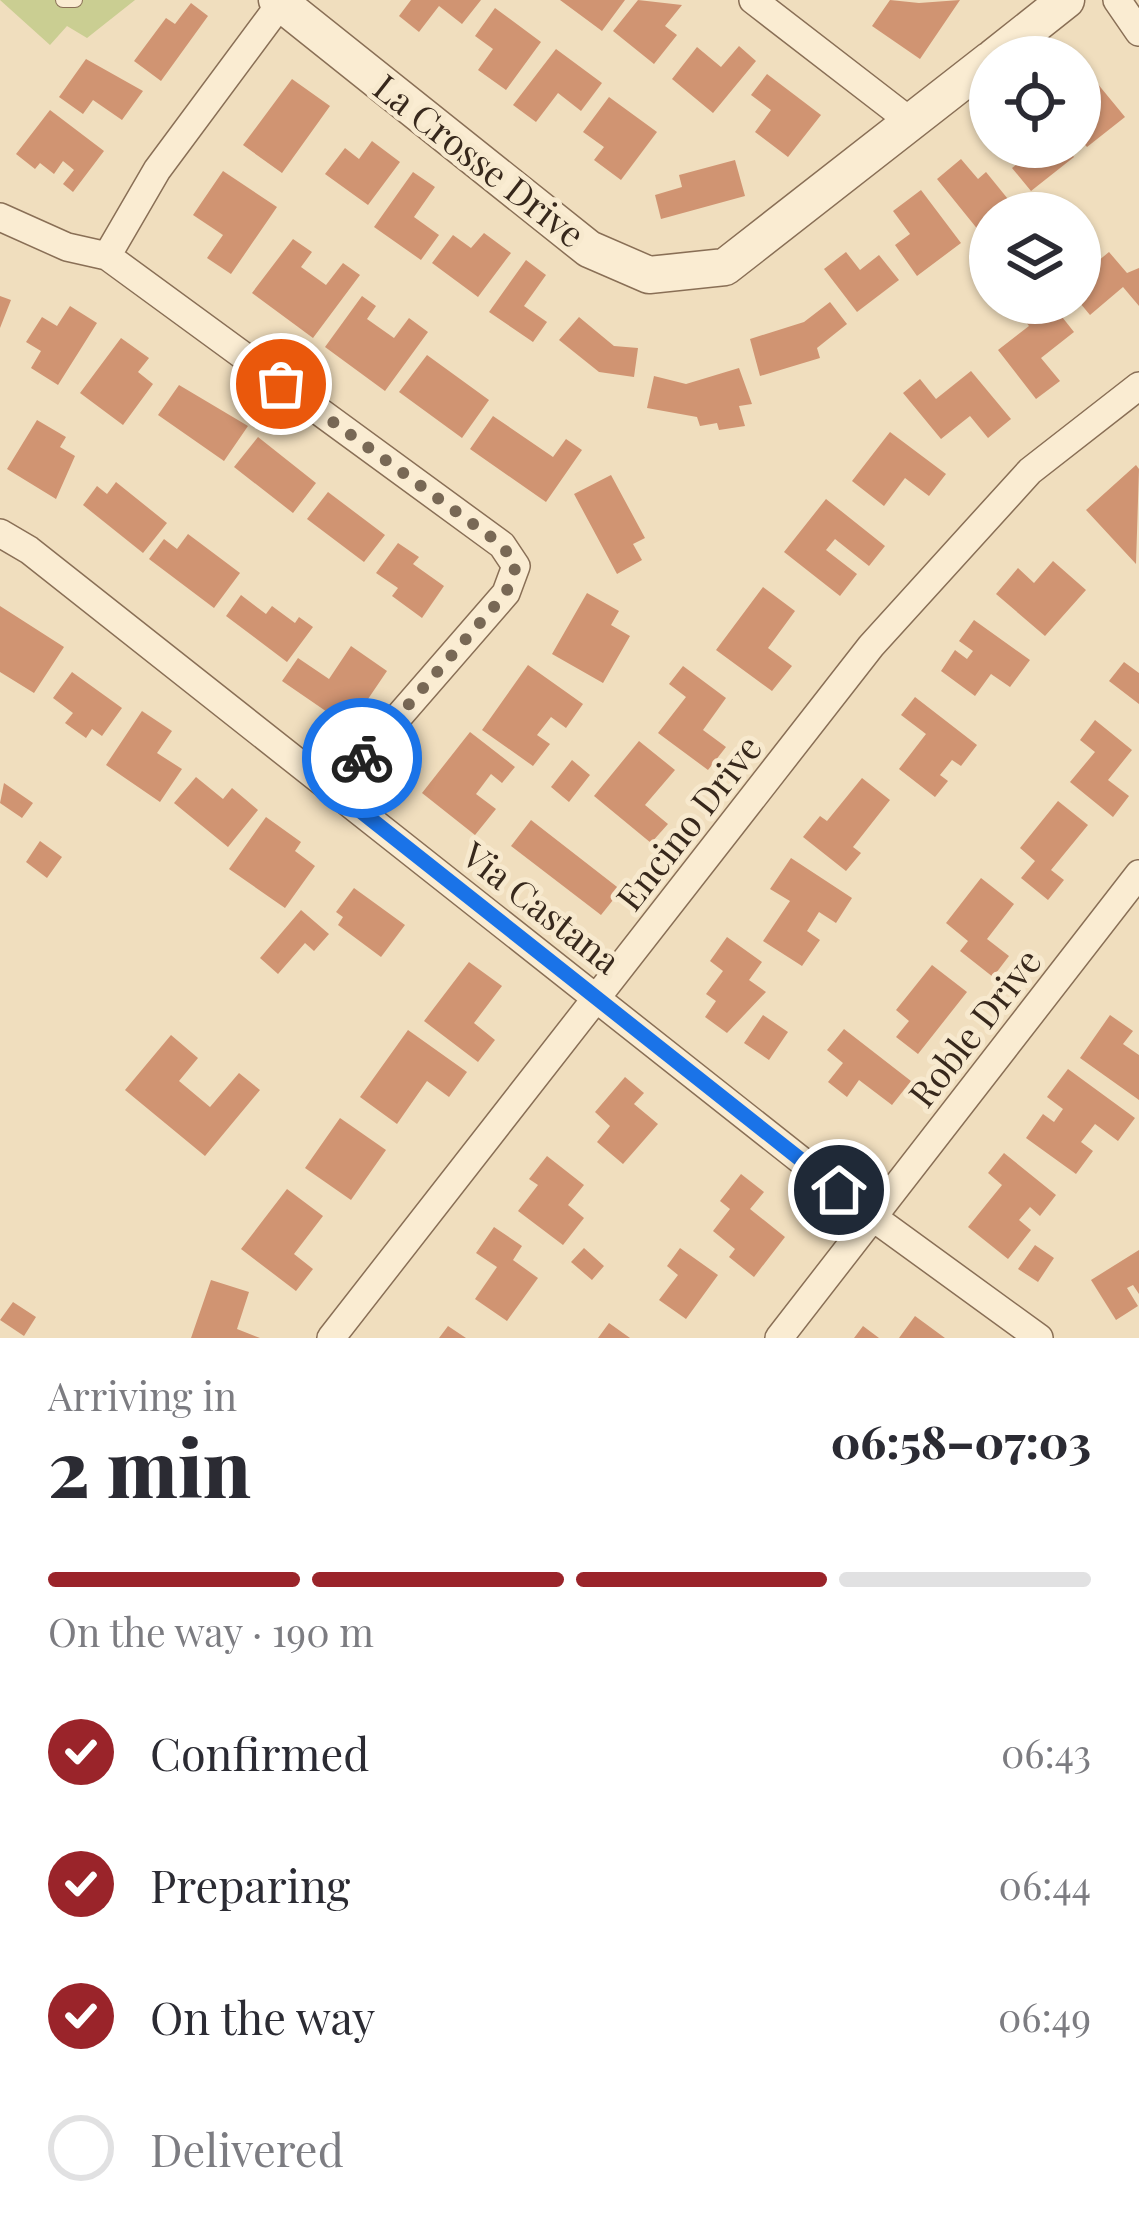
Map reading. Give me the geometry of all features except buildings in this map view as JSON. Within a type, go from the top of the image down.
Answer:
[{"type":"street","points":[[754,0],[911,122]]},
{"type":"street","name":"La Crosse Drive","points":[[1021,36],[1066,0]]},
{"type":"street","points":[[1117,0],[1139,32]]},
{"type":"street","points":[[107,256],[158,170],[279,2]]},
{"type":"street","name":"La Crosse Drive","points":[[279,2],[589,249],[649,275],[725,267],[969,77]]},
{"type":"street","points":[[0,217],[67,247],[107,256],[502,545],[516,566],[506,593],[334,790]]},
{"type":"street","name":"Encino Drive","points":[[331,1338],[871,646],[1030,471],[1139,386]]},
{"type":"street","name":"Via Castana","points":[[0,533],[29,550],[874,1217],[1039,1338]]},
{"type":"street","name":"Roble Drive","points":[[779,1338],[1139,874]]},
{"type":"lane","points":[[62,0],[75,0]]},
{"type":"green space","points":[[0,0],[135,0],[87,38],[67,26],[50,45]]},
{"type":"way so far","points":[[281,384],[502,545],[516,566],[506,593],[362,758]]},
{"type":"route","points":[[362,758],[334,790],[839,1190]]}]
